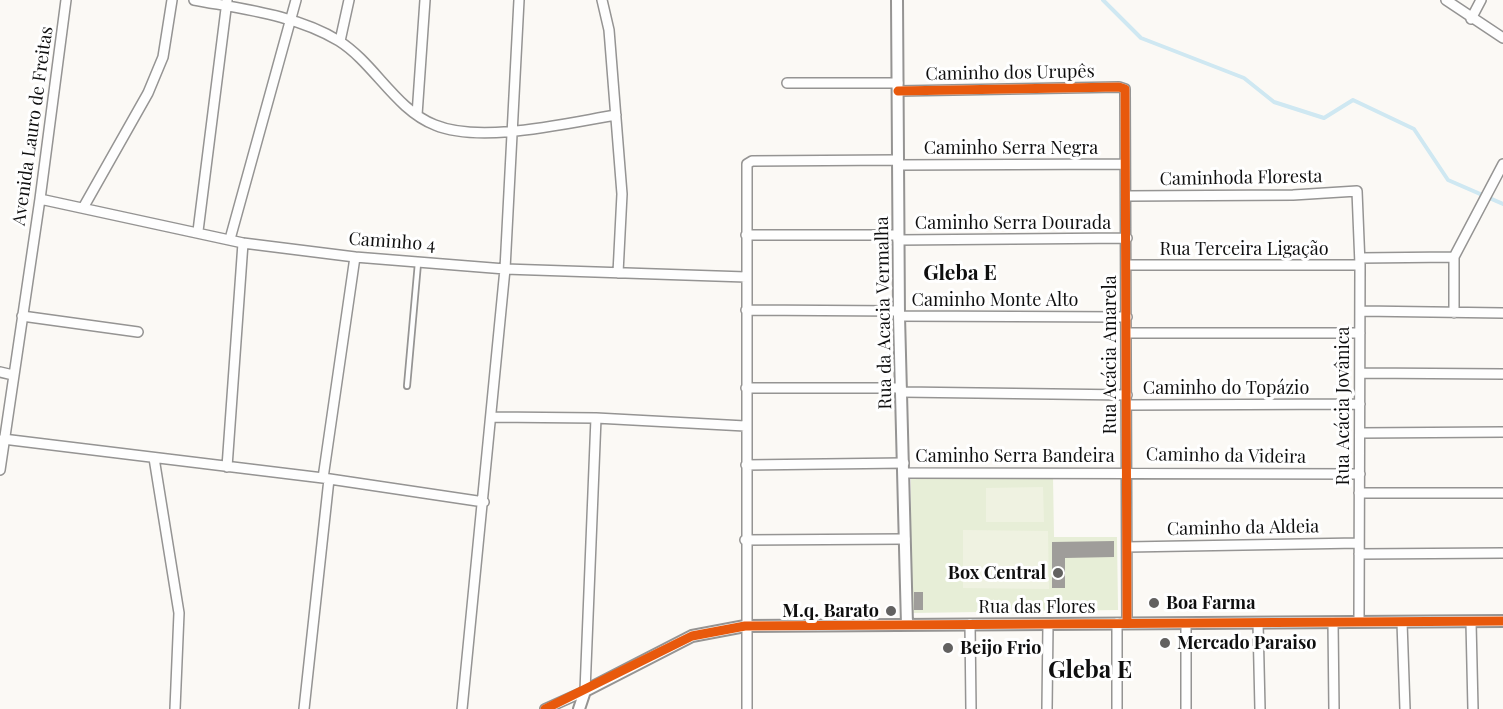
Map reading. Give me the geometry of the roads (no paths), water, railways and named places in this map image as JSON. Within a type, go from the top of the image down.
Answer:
[{"type":"street","name":"Avenida Lauro de Freitas","points":[[0,470],[40,199],[66,0]]},
{"type":"street","points":[[83,208],[124,139],[159,66],[167,44],[172,0]]},
{"type":"street","points":[[194,0],[227,3],[291,21],[340,41],[417,115],[442,128],[512,132],[616,115]]},
{"type":"street","points":[[230,240],[296,0]]},
{"type":"street","points":[[340,41],[349,0]]},
{"type":"street","points":[[417,115],[425,0]]},
{"type":"street","points":[[462,709],[505,269],[519,0]]},
{"type":"street","points":[[602,0],[609,30],[622,195],[618,273]]},
{"type":"street","name":"Rua da Acacia Vermalha","points":[[897,0],[899,313],[907,625]]},
{"type":"street","points":[[1446,0],[1471,19],[1503,38]]},
{"type":"street","points":[[1471,19],[1481,0]]},
{"type":"street","points":[[198,231],[227,3]]},
{"type":"street","name":"Caminho dos Urupês","points":[[787,83],[898,87],[1123,87]]},
{"type":"street","name":"Rua Acácia Amarela","points":[[1117,709],[1127,547],[1127,196],[1123,87]]},
{"type":"street","name":"Caminho Serra Negra","points":[[746,235],[747,162],[1125,164]]},
{"type":"street","points":[[1454,313],[1454,257],[1503,164]]},
{"type":"street","name":"Caminhoda Floresta","points":[[1127,196],[1293,195],[1357,191]]},
{"type":"street","name":"Rua Acácia Jovânica","points":[[1357,191],[1360,261],[1359,622]]},
{"type":"street","name":"Caminho 4","points":[[40,199],[198,231],[243,243],[355,257],[418,260],[505,269],[746,277]]},
{"type":"street","points":[[746,235],[745,626],[747,709]]},
{"type":"street","name":"Caminho Serra Dourada","points":[[746,235],[1127,238]]},
{"type":"street","points":[[226,467],[243,243]]},
{"type":"street","points":[[304,709],[326,479],[355,257]]},
{"type":"street","name":"Rua Terceira Ligação","points":[[1127,265],[1454,257]]},
{"type":"street","name":"Caminho Monte Alto","points":[[746,310],[1127,317]]},
{"type":"street","points":[[1360,312],[1503,314]]},
{"type":"street","points":[[22,316],[138,332]]},
{"type":"street","points":[[1127,333],[1360,333]]},
{"type":"street","points":[[0,372],[13,375]]},
{"type":"street","points":[[1360,373],[1503,374]]},
{"type":"street","name":"Caminho do Topázio","points":[[746,388],[902,390],[1127,400],[1360,404]]},
{"type":"street","points":[[491,417],[596,418],[745,426]]},
{"type":"street","points":[[579,709],[585,691],[596,418]]},
{"type":"street","points":[[1360,433],[1503,432]]},
{"type":"street","points":[[3,439],[326,479],[484,502]]},
{"type":"street","points":[[154,458],[179,613],[176,709]]},
{"type":"street","name":"Caminho Serra Bandeira","points":[[746,465],[1127,472]]},
{"type":"street","name":"Caminho da Videira","points":[[1127,472],[1360,474]]},
{"type":"street","points":[[1359,493],[1503,493]]},
{"type":"street","points":[[745,540],[905,539]]},
{"type":"street","name":"Caminho da Aldeia","points":[[1127,547],[1359,543]]},
{"type":"street","points":[[1359,554],[1503,553]]},
{"type":"street","name":"Rua das Flores","points":[[585,691],[692,636],[745,626],[1503,621]]},
{"type":"street","points":[[1258,622],[1260,709]]},
{"type":"street","points":[[1333,622],[1334,709]]},
{"type":"street","points":[[1402,622],[1404,709]]},
{"type":"street","points":[[1471,622],[1473,709]]},
{"type":"street","points":[[1186,623],[1186,709]]},
{"type":"street","points":[[970,624],[972,709]]},
{"type":"street","points":[[1047,624],[1047,709]]},
{"type":"street","points":[[545,709],[585,691]]},
{"type":"lane","points":[[407,386],[418,260]]},
{"type":"waterway","points":[[1103,0],[1141,38],[1244,78],[1274,102],[1324,118],[1353,100],[1414,129],[1448,180],[1503,204]]},
{"type":"place","name":"Box Central","points":[[1058,573]]},
{"type":"place","name":"Boa Farma","points":[[1154,603]]},
{"type":"place","name":"M.q. Barato","points":[[891,611]]},
{"type":"place","name":"Mercado Paraiso","points":[[1165,643]]},
{"type":"place","name":"Beijo Frio","points":[[948,648]]},
{"type":"district","name":"Gleba E","points":[[960,273]]},
{"type":"district","name":"Gleba E","points":[[1090,671]]}]
